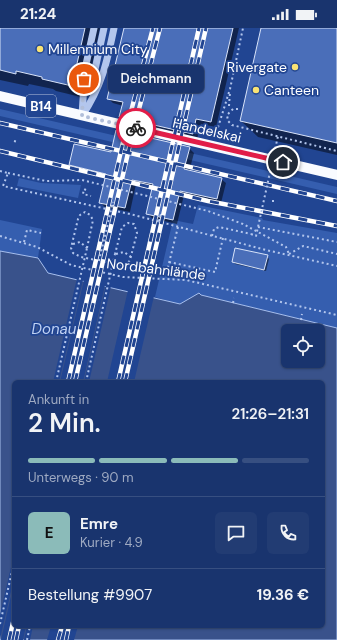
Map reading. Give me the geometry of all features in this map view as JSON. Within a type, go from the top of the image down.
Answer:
[{"type":"main road","name":"Handelskai","points":[[0,96],[337,175]]},
{"type":"lane","points":[[82,116],[82,95],[85,69],[94,28]]},
{"type":"lane","points":[[95,98],[94,74],[104,28]]},
{"type":"lane","points":[[82,116],[95,98],[104,73],[114,28]]},
{"type":"lane","points":[[82,95],[94,74]]},
{"type":"path","points":[[213,146],[218,124],[230,89],[244,28]]},
{"type":"path","points":[[229,106],[230,89]]},
{"type":"path","points":[[238,109],[231,110],[227,115],[228,121],[232,125],[337,152]]},
{"type":"path","points":[[212,236],[214,229],[219,227],[256,236],[278,136]]},
{"type":"path","points":[[14,141],[18,142]]},
{"type":"path","points":[[0,171],[46,181],[82,180],[208,211],[243,224],[286,247],[289,254]]},
{"type":"path","points":[[8,173],[3,186],[159,221],[266,250],[337,266]]},
{"type":"path","points":[[86,190],[84,190],[83,194],[91,196]]},
{"type":"path","points":[[100,261],[113,202]]},
{"type":"path","points":[[56,380],[87,248],[93,220],[90,215],[85,212],[80,215],[78,219],[71,250],[75,255],[100,261],[123,266],[129,263],[138,230],[131,223],[125,224],[122,227],[116,254],[86,380]]},
{"type":"path","points":[[159,221],[161,214]]},
{"type":"path","points":[[178,227],[168,267],[187,272],[186,280]]},
{"type":"path","points":[[258,227],[337,242]]},
{"type":"path","points":[[24,242],[27,230],[42,232]]},
{"type":"path","name":"Nordbahnlände","points":[[0,236],[37,247],[71,265],[123,277],[186,280],[337,315]]},
{"type":"path","points":[[169,262],[215,272],[223,238]]},
{"type":"path","points":[[72,245],[80,242],[87,248]]},
{"type":"path","points":[[289,254],[303,246],[337,254]]},
{"type":"path","points":[[116,254],[124,252],[131,257]]},
{"type":"path","points":[[233,303],[234,298]]},
{"type":"path","points":[[301,320],[302,314]]},
{"type":"path","points":[[0,624],[12,572]]},
{"type":"path","points":[[27,640],[30,628]]},
{"type":"shaded area","points":[[0,109],[337,187],[337,194],[0,116]]},
{"type":"shaded area","points":[[19,178],[41,183],[81,185],[78,198],[17,186]]},
{"type":"shaded area","points":[[198,205],[262,218],[263,220],[337,233],[337,328],[199,294],[181,305],[155,297],[173,220],[193,224]]},
{"type":"shaded area","points":[[0,220],[42,229],[38,258],[0,251]]},
{"type":"water","name":"Donau","points":[[0,251],[38,258],[48,273],[180,304],[199,293],[201,295],[321,324],[281,324],[281,368],[325,368],[325,325],[337,328],[337,640],[0,640]]},
{"type":"pier","points":[[77,278],[83,280],[59,380],[53,380]]},
{"type":"pier","points":[[84,280],[105,285],[83,380],[60,380]]},
{"type":"pier","points":[[106,285],[111,286],[89,380],[84,380]]},
{"type":"pier","points":[[128,290],[154,296],[134,380],[107,380]]},
{"type":"pier","points":[[12,563],[12,587],[0,639],[0,615]]},
{"type":"pier","points":[[12,592],[12,628],[26,628],[23,640],[1,640]]},
{"type":"pier","points":[[27,628],[33,628],[30,640],[24,640]]},
{"type":"pier","points":[[50,628],[77,628],[74,640],[47,640]]},
{"type":"building","name":"Millennium City","points":[[0,28],[85,28],[72,86],[16,71],[16,74],[0,70]]},
{"type":"building","points":[[124,28],[233,28],[211,122],[196,119],[193,134],[119,117],[123,102],[107,99]]},
{"type":"building","name":"Rivergate","points":[[261,28],[337,28],[337,143],[240,121]]},
{"type":"building","points":[[116,130],[190,147],[184,169],[222,178],[217,199],[180,191],[173,220],[146,214],[153,184],[132,180],[125,208],[99,203],[106,174],[69,165],[74,144],[111,152]]},
{"type":"building","points":[[235,248],[268,255],[264,270],[232,262]]},
{"type":"railway","points":[[68,380],[124,138],[153,28]]},
{"type":"railway","points":[[75,380],[131,140],[160,28]]},
{"type":"railway","points":[[118,380],[199,28]]},
{"type":"railway","points":[[125,380],[206,28]]},
{"type":"railway","points":[[0,123],[337,201]]},
{"type":"railway","points":[[0,151],[208,201],[337,226]]},
{"type":"railway","points":[[9,640],[12,627]]},
{"type":"railway","points":[[16,640],[19,628]]},
{"type":"railway","points":[[58,640],[61,628]]},
{"type":"railway","points":[[66,640],[69,628]]},
{"type":"way so far","points":[[84,79],[82,116],[136,128]]},
{"type":"place","name":"Millennium City","points":[[40,49]]},
{"type":"place","name":"Rivergate","points":[[295,67]]},
{"type":"place","name":"Deichmann","points":[[84,79]]},
{"type":"place","name":"Canteen","points":[[256,90]]},
{"type":"route","points":[[136,128],[283,162]]}]
